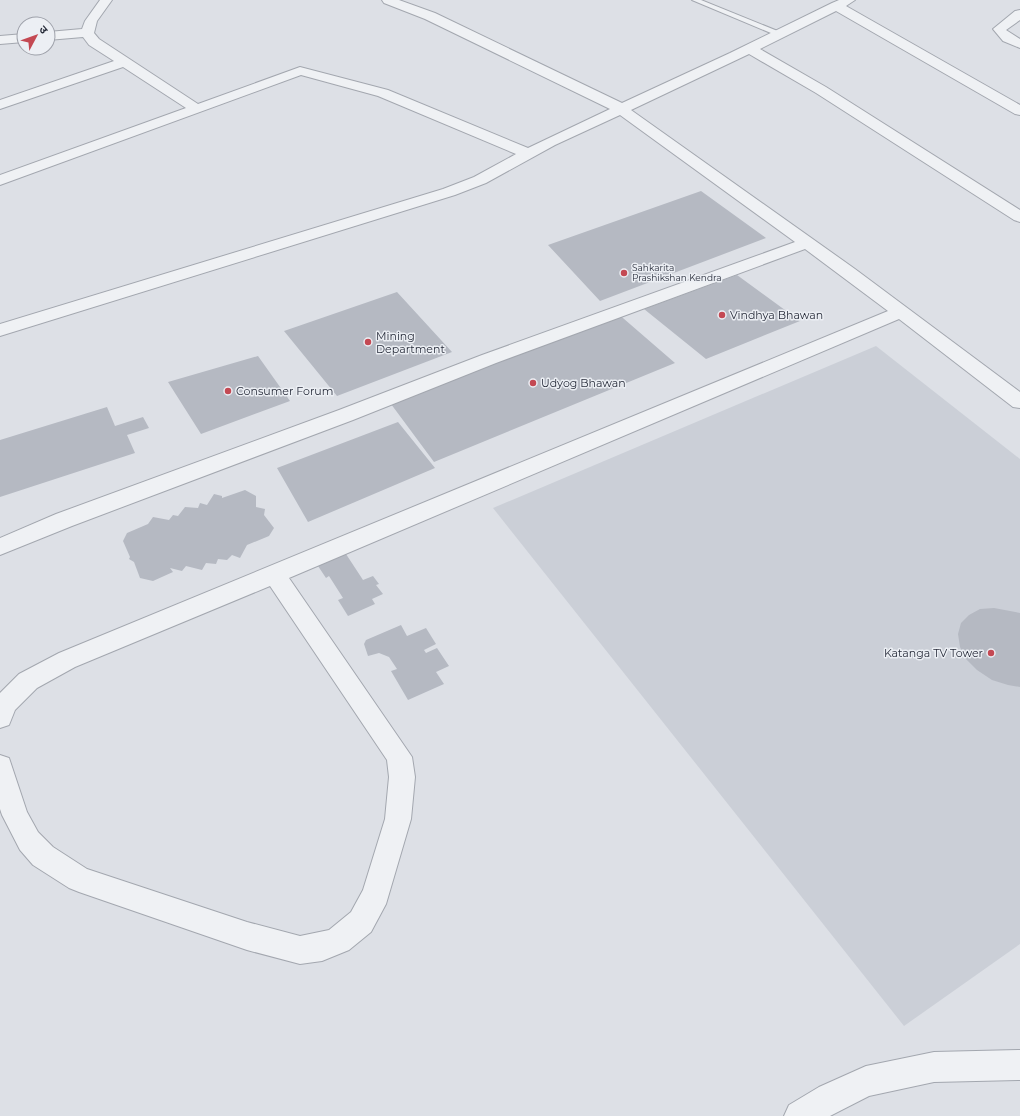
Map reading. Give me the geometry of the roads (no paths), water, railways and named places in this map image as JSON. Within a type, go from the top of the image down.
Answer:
[{"type":"street","points":[[87,33],[91,21],[106,0]]},
{"type":"street","points":[[388,0],[437,20],[540,68],[620,108],[901,312],[1020,402]]},
{"type":"street","points":[[0,330],[449,192],[480,180],[620,108],[750,49],[849,0]]},
{"type":"street","points":[[836,6],[1020,111]]},
{"type":"street","points":[[1020,14],[999,29],[1007,38],[1020,44]]},
{"type":"street","points":[[56,35],[87,33]]},
{"type":"street","points":[[87,33],[94,42],[198,109]]},
{"type":"street","points":[[0,40],[16,39]]},
{"type":"street","points":[[750,49],[821,90],[1020,217]]},
{"type":"street","points":[[0,105],[124,62]]},
{"type":"street","points":[[0,180],[198,109],[300,70],[383,93],[529,154]]},
{"type":"street","points":[[0,547],[64,520],[346,415],[496,356],[807,243]]},
{"type":"street","points":[[0,718],[4,705],[28,681],[67,660],[901,312]]},
{"type":"street","points":[[0,766],[15,815],[29,841],[43,856],[79,879],[247,936],[300,950],[322,947],[339,940],[361,922],[376,895],[398,819],[402,776],[399,757],[274,574]]},
{"type":"street","points":[[800,1116],[830,1098],[866,1081],[934,1067],[1020,1065]]},
{"type":"lane","points":[[695,0],[781,34]]},
{"type":"place","name":"Sahkarita Prashikshan Kendra","points":[[624,273]]},
{"type":"place","name":"Vindhya Bhawan","points":[[722,315]]},
{"type":"place","name":"Mining Department","points":[[368,342]]},
{"type":"place","name":"Udyog Bhawan","points":[[533,383]]},
{"type":"place","name":"Consumer Forum","points":[[228,391]]},
{"type":"place","name":"Katanga TV Tower","points":[[991,653]]}]
